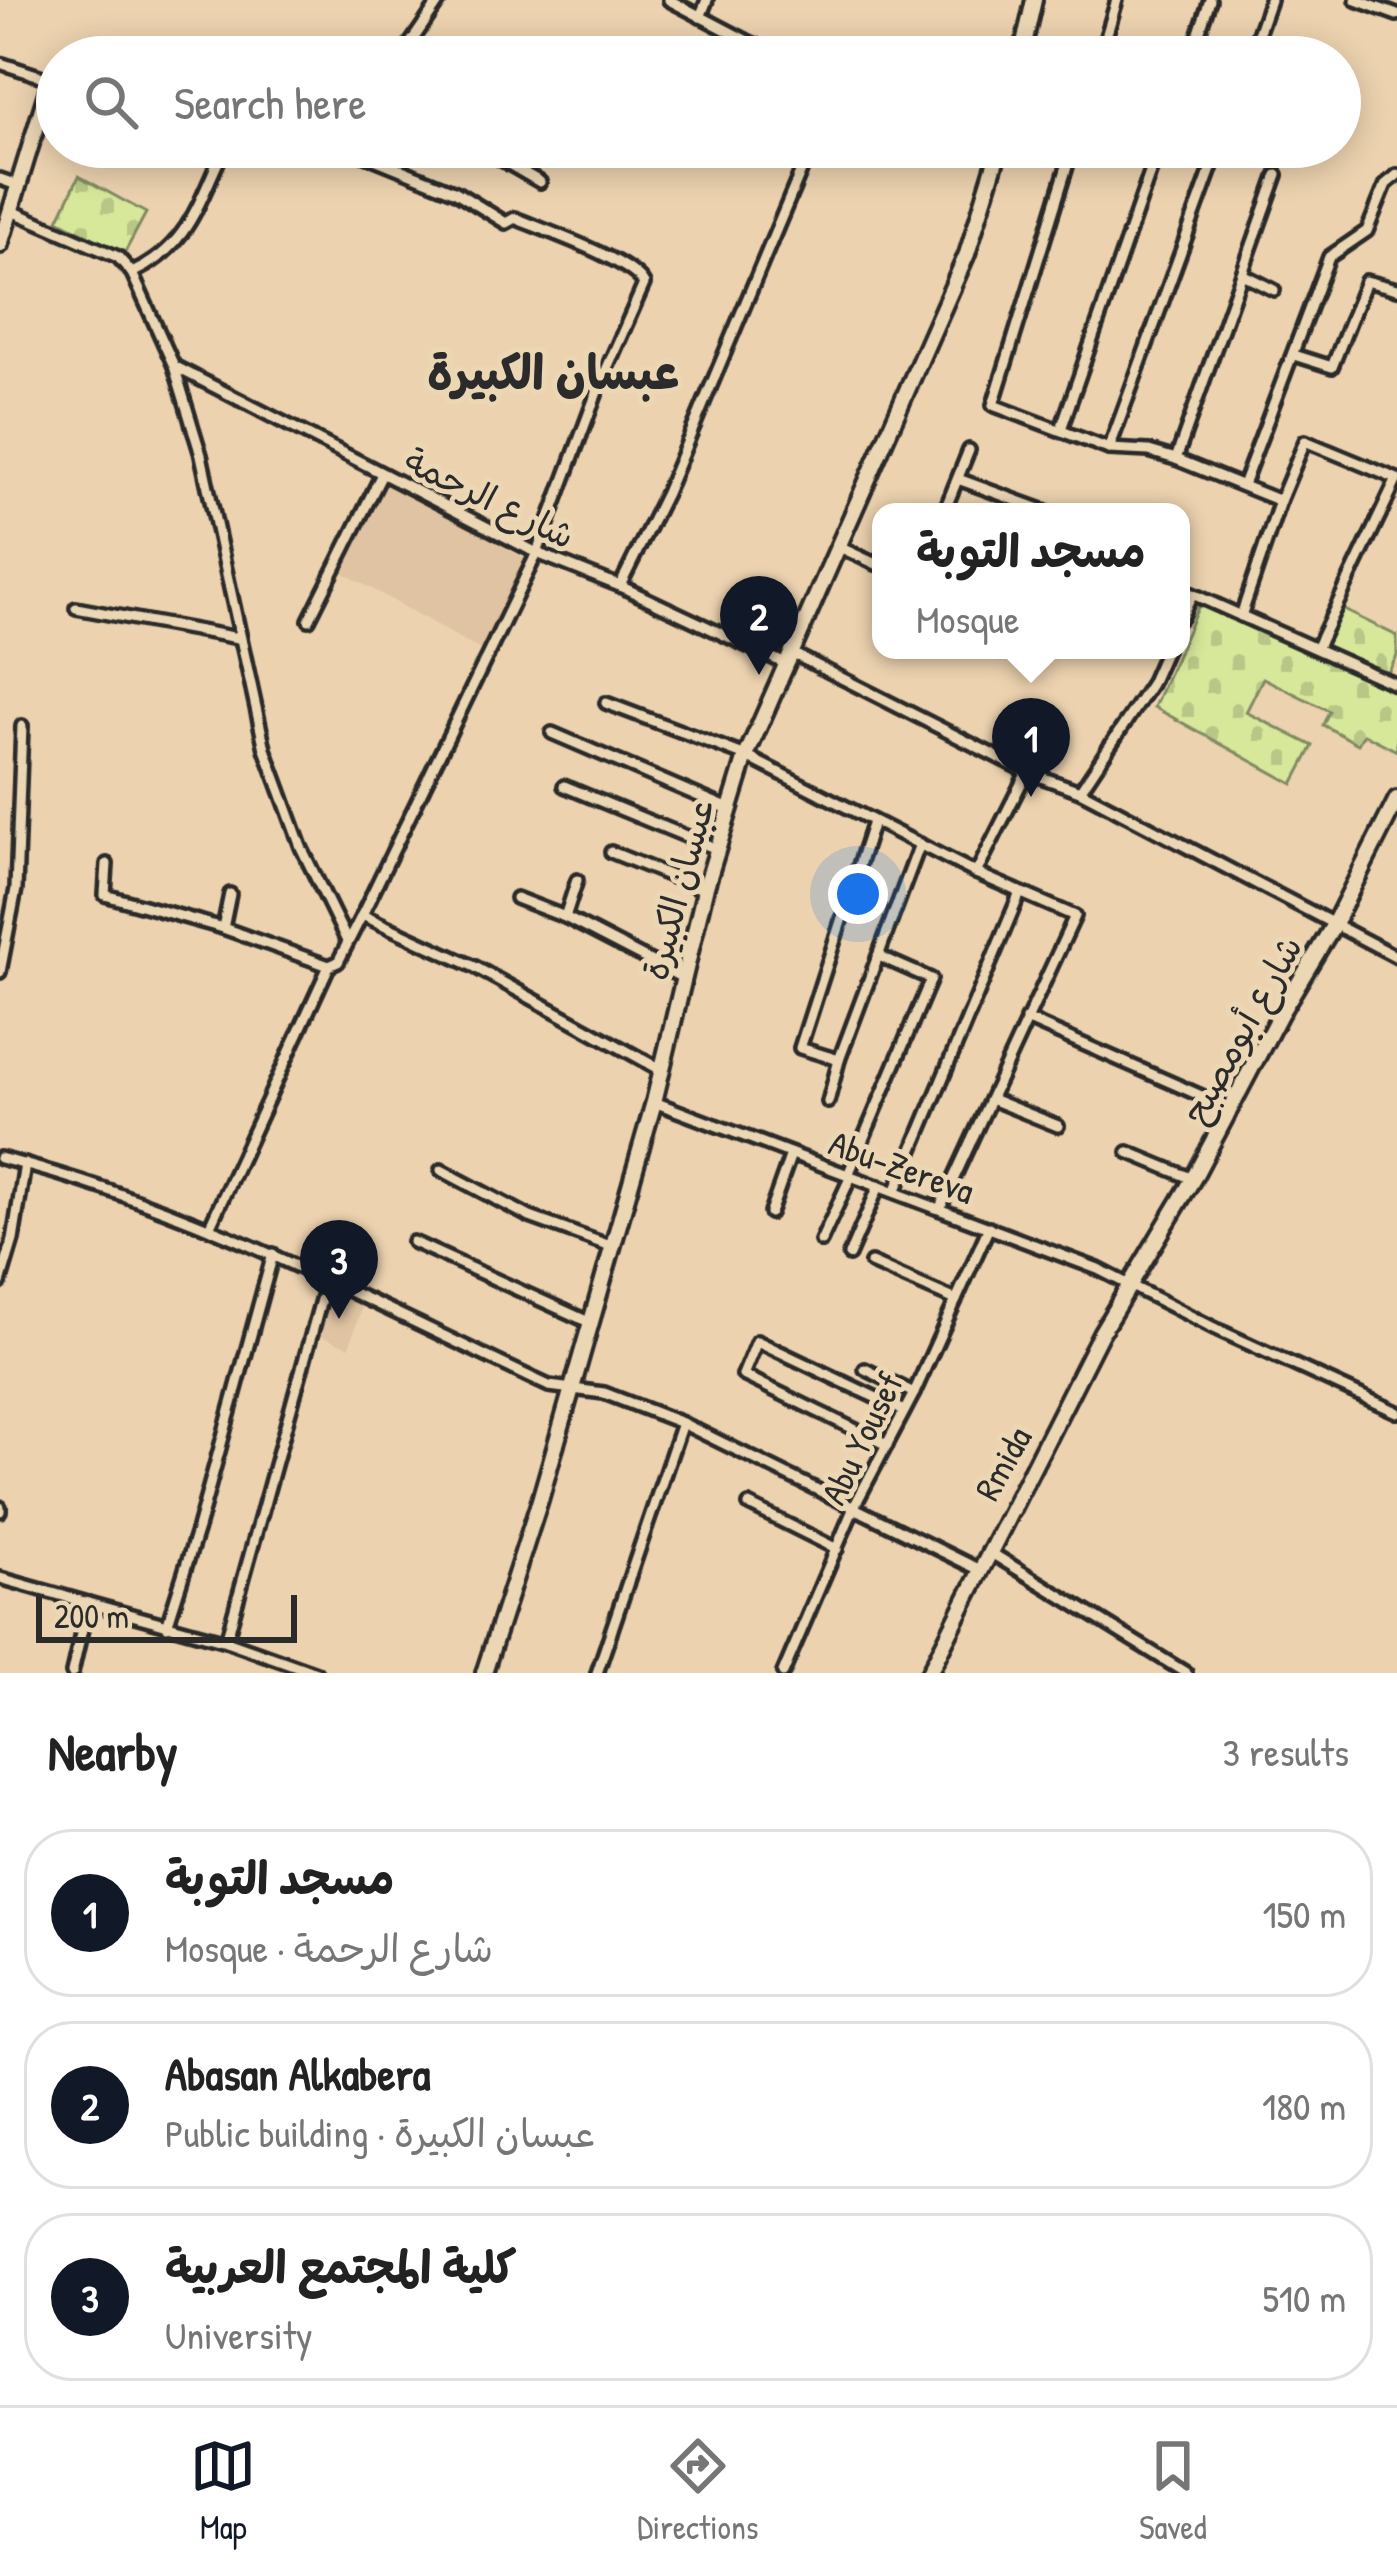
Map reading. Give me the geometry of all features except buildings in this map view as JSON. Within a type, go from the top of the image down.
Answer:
[{"type":"main road","points":[[1026,36],[1034,0]]},
{"type":"main road","points":[[0,245],[36,136]]},
{"type":"main road","name":"عبسان الكبيرة","points":[[484,1673],[655,1102],[705,890],[746,756],[967,254],[994,168]]},
{"type":"main road","name":"شارع أبومصبح","points":[[1130,1283],[1333,926],[1397,799]]},
{"type":"main road","name":"Rmida","points":[[928,1673],[1130,1283]]},
{"type":"street","points":[[415,36],[440,0]]},
{"type":"street","points":[[669,0],[738,36]]},
{"type":"street","points":[[700,16],[707,0]]},
{"type":"street","points":[[1106,36],[1117,0]]},
{"type":"street","points":[[1197,36],[1210,0]]},
{"type":"street","points":[[1257,36],[1270,0]]},
{"type":"street","points":[[1356,0],[1397,15]]},
{"type":"street","points":[[0,63],[36,74]]},
{"type":"street","points":[[131,273],[162,259],[186,228],[215,168]]},
{"type":"street","points":[[210,1226],[329,966],[338,962],[362,915],[537,553],[600,384],[644,284],[639,274],[619,264],[515,218],[506,223],[456,192],[397,168]]},
{"type":"street","points":[[515,168],[540,182]]},
{"type":"street","points":[[620,586],[666,493],[802,168]]},
{"type":"street","points":[[1067,168],[994,405],[1109,449],[1149,451],[1176,459],[1280,501]]},
{"type":"street","points":[[1061,430],[1152,168]]},
{"type":"street","points":[[1109,449],[1211,168]]},
{"type":"street","points":[[1176,459],[1277,175]]},
{"type":"street","points":[[1244,485],[1329,257],[1367,231],[1386,184],[1397,176]]},
{"type":"street","points":[[0,179],[20,186]]},
{"type":"street","points":[[12,211],[118,257],[131,273],[174,366],[201,455],[265,749],[283,804],[347,941]]},
{"type":"street","points":[[1242,274],[1274,290]]},
{"type":"street","points":[[1294,355],[1332,367],[1366,281],[1397,289]]},
{"type":"street","name":"شارع الرحمة","points":[[174,366],[537,553],[790,659],[1027,772],[1080,790],[1397,957]]},
{"type":"street","points":[[1241,616],[1305,441],[1397,479],[1317,647]]},
{"type":"street","points":[[948,503],[970,450]]},
{"type":"street","points":[[309,620],[382,474]]},
{"type":"street","points":[[958,479],[1023,503]]},
{"type":"street","points":[[837,546],[872,562]]},
{"type":"street","points":[[1190,594],[1397,685]]},
{"type":"street","points":[[76,608],[238,638]]},
{"type":"street","points":[[1080,790],[1162,659]]},
{"type":"street","points":[[606,703],[746,756],[976,873],[1075,916],[940,1208]]},
{"type":"street","points":[[0,972],[16,889],[22,726]]},
{"type":"street","points":[[552,733],[729,809]]},
{"type":"street","points":[[976,873],[1027,772]]},
{"type":"street","points":[[564,786],[717,850]]},
{"type":"street","points":[[839,1060],[800,1048],[873,822]]},
{"type":"street","points":[[828,1102],[839,1060],[920,844]]},
{"type":"street","points":[[610,852],[705,890]]},
{"type":"street","points":[[107,864],[105,895],[223,928],[329,966]]},
{"type":"street","points":[[565,917],[577,880]]},
{"type":"street","points":[[895,1192],[1021,893]]},
{"type":"street","points":[[223,928],[230,894]]},
{"type":"street","points":[[516,898],[565,917],[683,978]]},
{"type":"street","points":[[362,915],[475,968],[663,1071]]},
{"type":"street","points":[[821,1241],[931,979],[879,956]]},
{"type":"street","points":[[1026,1019],[1229,1108]]},
{"type":"street","points":[[991,1099],[1058,1126]]},
{"type":"street","name":"Abu-Zereva","points":[[655,1102],[1130,1283],[1214,1328],[1397,1412]]},
{"type":"street","points":[[1128,1152],[1193,1179]]},
{"type":"street","points":[[770,1213],[791,1154]]},
{"type":"street","points":[[0,1158],[210,1226],[549,1386],[604,1393],[682,1423],[979,1569]]},
{"type":"street","points":[[0,1283],[13,1240],[25,1164]]},
{"type":"street","points":[[441,1170],[530,1217],[613,1247]]},
{"type":"street","points":[[849,1255],[879,1186]]},
{"type":"street","name":"Abu Yousef","points":[[783,1673],[855,1505],[914,1393],[989,1227]]},
{"type":"street","points":[[413,1242],[591,1323]]},
{"type":"street","points":[[167,1626],[273,1255]]},
{"type":"street","points":[[871,1263],[956,1300]]},
{"type":"street","points":[[226,1641],[326,1282]]},
{"type":"street","points":[[887,1445],[743,1375],[757,1341],[904,1411]]},
{"type":"street","points":[[866,1369],[914,1393]]},
{"type":"street","points":[[597,1673],[682,1423]]},
{"type":"street","points":[[749,1505],[838,1550]]},
{"type":"street","points":[[988,1551],[1186,1673]]},
{"type":"street","points":[[0,1577],[226,1641],[316,1673]]},
{"type":"street","points":[[72,1673],[88,1603]]},
{"type":"shaded area","points":[[381,480],[531,562],[486,653],[335,568]]},
{"type":"shaded area","points":[[328,1291],[363,1303],[349,1347],[316,1334]]},
{"type":"green space","points":[[79,176],[146,213],[124,254],[58,220]]},
{"type":"green space","points":[[1200,603],[1324,651],[1397,690],[1397,751],[1364,734],[1358,744],[1323,725],[1329,711],[1263,678],[1246,712],[1313,746],[1293,784],[1154,707],[1175,659],[1190,659],[1190,626]]},
{"type":"green space","points":[[1338,607],[1397,636],[1397,656],[1386,676],[1327,646],[1323,637]]},
{"type":"place","name":"Abasan Alkabera","points":[[759,675]]},
{"type":"place","name":"مسجد التوبة","points":[[1031,797]]},
{"type":"place","name":"كلية المجتمع العربية","points":[[339,1319]]},
{"type":"district","name":"عبسان الكبيرة","points":[[553,371]]}]
